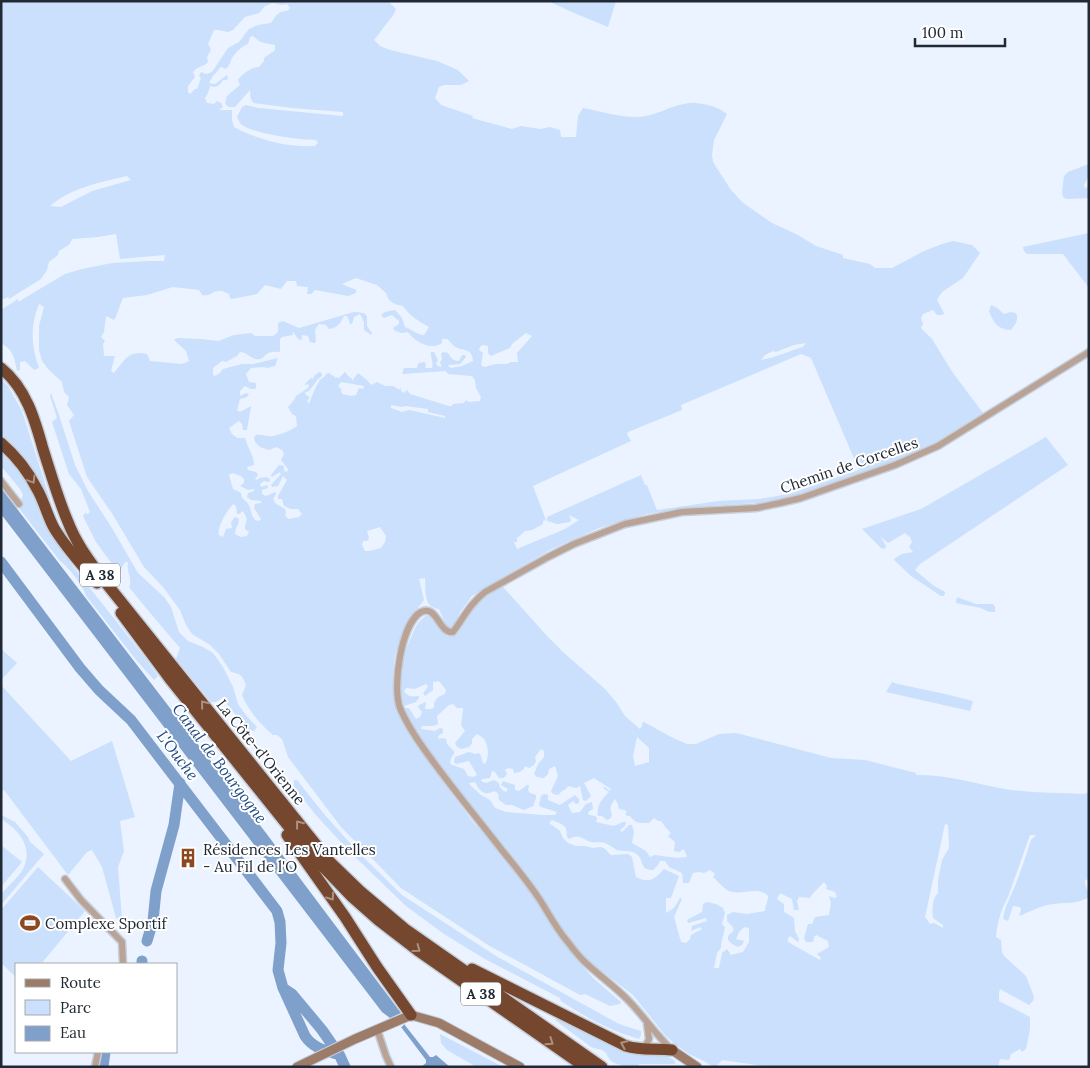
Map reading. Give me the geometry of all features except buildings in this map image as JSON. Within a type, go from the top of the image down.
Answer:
[{"type":"highway","name":"La Côte-d'Orienne","points":[[1,368],[14,381],[27,404],[68,523],[80,548],[330,862],[382,910],[426,944],[602,1067]]},
{"type":"highway","name":"La Côte-d'Orienne","points":[[1,375],[15,392],[23,407],[56,506],[70,541],[78,554],[170,679],[301,842],[352,897],[378,920],[585,1067]]},
{"type":"highway","points":[[1,443],[18,460],[33,482],[49,518],[63,542],[108,596]]},
{"type":"highway","points":[[244,771],[295,848],[345,917],[408,1016]]},
{"type":"highway","points":[[426,944],[485,976],[626,1046],[672,1050]]},
{"type":"main road","points":[[300,1065],[408,1016],[439,1023],[520,1067]]},
{"type":"main road","points":[[672,1050],[697,1067]]},
{"type":"street","name":"Chemin de Corcelles","points":[[646,1021],[626,998],[585,963],[567,942],[525,878],[476,819],[405,720],[399,705],[396,688],[398,663],[410,627],[416,616],[426,611],[433,613],[445,630],[453,632],[473,602],[485,592],[566,548],[624,524],[682,512],[756,508],[780,503],[810,495],[895,465],[938,446],[1089,352]]},
{"type":"street","points":[[1,481],[19,504]]},
{"type":"street","points":[[65,879],[81,900],[122,942],[123,963]]},
{"type":"street","points":[[644,1049],[649,1039],[646,1021]]},
{"type":"street","points":[[646,1021],[672,1050]]},
{"type":"street","points":[[377,1029],[391,1067]]},
{"type":"street","points":[[95,1067],[98,1053]]},
{"type":"green space","points":[[1,1],[388,1],[396,9],[374,40],[380,46],[390,50],[437,61],[458,70],[469,81],[461,85],[444,85],[439,87],[435,98],[441,105],[473,116],[472,118],[512,129],[521,126],[540,129],[550,127],[560,130],[561,137],[576,137],[578,116],[583,108],[636,117],[650,115],[684,104],[694,103],[710,106],[727,114],[714,140],[713,162],[731,190],[742,202],[772,223],[816,246],[843,255],[843,258],[870,264],[875,268],[892,268],[924,251],[953,241],[972,245],[980,253],[963,278],[942,292],[937,300],[944,313],[937,315],[933,310],[923,314],[921,328],[932,339],[953,373],[983,413],[937,442],[904,458],[805,493],[758,503],[696,507],[647,514],[599,528],[550,550],[472,596],[460,612],[453,627],[450,628],[447,627],[439,609],[430,605],[426,598],[425,578],[419,579],[424,600],[407,622],[395,655],[393,689],[402,723],[473,822],[495,846],[531,893],[568,949],[593,978],[621,1002],[620,1004],[610,1006],[585,994],[580,995],[488,945],[401,888],[341,827],[288,757],[282,739],[268,731],[251,711],[242,695],[246,685],[242,677],[231,672],[219,654],[210,645],[192,634],[180,610],[163,587],[144,567],[113,515],[87,477],[69,421],[74,415],[67,405],[69,397],[64,392],[62,382],[42,361],[39,350],[39,326],[44,307],[39,304],[34,320],[33,344],[39,368],[34,370],[25,361],[20,362],[20,370],[17,371],[13,355],[1,343],[1,310],[18,299],[19,302],[65,274],[112,263],[164,261],[165,255],[120,259],[116,234],[72,239],[70,244],[59,251],[58,255],[49,262],[47,270],[41,279],[9,299],[8,297],[1,300]],"holes":[[[273,3],[287,4],[290,8],[278,14],[271,23],[249,29],[239,42],[228,48],[212,72],[206,74],[201,72],[197,89],[190,94],[188,86],[195,77],[193,72],[208,62],[207,57],[211,50],[208,44],[214,30],[228,32],[233,30],[245,17],[259,13],[265,6]],[[253,36],[260,42],[275,45],[275,50],[264,58],[259,67],[245,73],[238,80],[240,85],[227,96],[225,104],[229,107],[235,107],[250,90],[251,99],[254,103],[343,112],[343,116],[258,108],[246,105],[242,107],[237,117],[241,124],[255,131],[288,138],[316,140],[318,143],[315,146],[294,146],[253,136],[234,127],[232,110],[219,110],[223,107],[217,101],[214,104],[207,103],[205,98],[210,86],[218,86],[223,80],[227,80],[228,77],[227,75],[215,84],[209,83],[213,76],[221,67],[226,69],[232,58],[241,48],[248,44],[250,37]],[[127,176],[131,180],[92,191],[61,207],[50,206],[68,194]],[[356,278],[377,285],[386,293],[390,301],[403,306],[414,318],[429,327],[424,335],[419,334],[405,327],[402,318],[395,310],[385,312],[381,315],[384,318],[392,315],[399,321],[399,324],[393,328],[395,331],[408,332],[419,342],[428,346],[438,345],[442,343],[442,339],[448,339],[457,348],[469,352],[473,361],[451,368],[448,366],[460,364],[466,357],[462,355],[459,361],[457,361],[452,359],[448,353],[443,352],[440,363],[442,367],[436,364],[438,360],[434,352],[431,352],[432,368],[425,368],[426,364],[424,362],[419,363],[417,368],[404,368],[402,374],[446,371],[448,374],[472,376],[481,397],[480,401],[469,402],[466,400],[464,403],[449,406],[410,394],[407,390],[404,393],[401,391],[401,387],[400,390],[377,382],[371,385],[358,373],[352,381],[345,372],[339,378],[329,373],[326,374],[318,383],[309,404],[307,401],[310,397],[305,392],[309,391],[322,376],[322,373],[319,372],[305,384],[305,386],[309,385],[308,388],[296,396],[288,407],[292,414],[296,416],[297,426],[276,435],[256,435],[254,438],[260,447],[269,450],[277,447],[283,451],[284,454],[281,460],[288,469],[287,472],[284,471],[284,466],[279,465],[271,475],[272,477],[280,472],[281,474],[271,485],[272,487],[278,486],[283,476],[287,480],[278,499],[282,499],[284,506],[298,509],[302,514],[299,517],[289,519],[285,516],[285,509],[275,503],[273,499],[276,494],[275,492],[266,496],[262,494],[262,490],[268,488],[268,485],[261,487],[260,484],[264,481],[269,482],[270,479],[266,477],[255,479],[258,475],[256,472],[248,470],[247,467],[254,465],[245,438],[237,438],[229,428],[239,421],[242,424],[243,430],[247,430],[251,406],[240,412],[237,410],[240,399],[247,397],[249,394],[246,393],[240,396],[240,391],[245,386],[255,389],[256,383],[249,382],[246,374],[251,368],[275,366],[278,358],[223,369],[215,376],[213,375],[213,368],[222,361],[226,362],[237,356],[240,352],[257,359],[261,359],[270,352],[280,352],[280,339],[293,335],[292,332],[300,340],[302,335],[308,336],[310,342],[314,343],[316,342],[315,330],[319,324],[326,325],[329,329],[334,328],[342,321],[344,316],[347,316],[350,324],[352,324],[354,317],[360,314],[364,322],[364,330],[371,335],[372,333],[367,326],[367,316],[364,313],[354,312],[299,328],[283,321],[278,323],[278,332],[273,336],[255,336],[251,333],[234,335],[218,341],[177,338],[174,340],[186,351],[189,361],[182,364],[150,361],[147,354],[135,353],[124,360],[114,373],[111,371],[115,356],[104,356],[103,344],[105,341],[101,337],[104,332],[106,316],[114,320],[123,298],[147,295],[173,287],[199,290],[202,295],[222,291],[229,294],[232,299],[257,294],[265,285],[281,289],[287,281],[296,281],[297,286],[308,287],[307,294],[311,294],[315,290],[348,296],[356,293],[356,290],[342,284]],[[526,333],[532,336],[517,353],[518,362],[484,367],[481,365],[483,353],[479,350],[483,345],[488,346],[488,353],[491,356],[510,348],[512,344]],[[806,343],[803,347],[761,360],[765,355],[773,351],[776,352],[794,345]],[[801,354],[811,358],[859,470],[789,494],[657,510],[641,475],[547,517],[547,521],[557,524],[570,522],[569,515],[579,520],[565,529],[517,549],[514,542],[517,542],[517,538],[525,531],[532,530],[543,524],[543,521],[546,520],[533,486],[631,441],[627,434],[682,410],[681,405]],[[341,382],[364,386],[363,389],[359,388],[356,395],[342,394],[338,386]],[[391,405],[428,409],[428,412],[445,416],[445,418],[409,410],[402,412],[391,408]],[[232,473],[244,479],[244,483],[240,486],[248,490],[254,489],[254,491],[248,493],[247,497],[251,500],[261,501],[261,503],[255,504],[254,508],[261,519],[259,521],[253,517],[250,507],[242,498],[241,493],[233,489],[229,475]],[[233,504],[236,506],[237,514],[243,511],[247,519],[245,529],[249,532],[247,536],[241,537],[235,534],[239,519],[235,517],[231,522],[232,528],[226,529],[223,537],[219,535],[219,527]],[[380,527],[386,536],[381,548],[365,551],[362,545],[363,541],[367,541],[369,538],[367,531]]]},
{"type":"green space","points":[[548,1],[616,1],[608,27]]},
{"type":"green space","points":[[1089,164],[1089,175],[1084,185],[1085,189],[1089,185],[1089,198],[1067,199],[1063,197],[1064,176],[1068,172]]},
{"type":"green space","points":[[1089,233],[1089,288],[1063,254],[1027,254],[1023,247]]},
{"type":"green space","points":[[991,305],[1004,314],[1016,313],[1017,320],[1011,330],[999,327],[994,322],[989,311]]},
{"type":"green space","points":[[1,379],[8,386],[22,411],[50,499],[46,502],[1,438]]},
{"type":"green space","points":[[51,393],[75,465],[88,491],[138,573],[164,597],[171,607],[179,632],[188,641],[213,653],[223,667],[233,687],[238,704],[257,727],[254,731],[249,731],[222,698],[216,702],[211,702],[176,659],[180,648],[129,587],[128,563],[126,561],[120,570],[117,571],[96,542],[83,516],[85,513],[88,514],[90,512],[81,489],[69,474],[52,422],[57,418],[50,396]]},
{"type":"green space","points":[[1046,437],[1068,465],[920,564],[915,570],[934,586],[945,592],[944,596],[941,596],[911,576],[894,560],[902,554],[913,552],[909,547],[912,542],[910,537],[905,533],[888,543],[880,536],[886,546],[885,549],[881,548],[862,529],[921,509]]},
{"type":"green space","points":[[1,450],[23,476],[37,503],[40,515],[74,568],[158,676],[154,680],[137,661],[86,596],[75,577],[60,561],[18,507],[23,495],[1,466]]},
{"type":"green space","points":[[499,587],[503,587],[563,652],[605,689],[625,716],[640,729],[644,722],[687,744],[696,744],[719,734],[736,733],[831,758],[865,760],[916,773],[916,775],[952,778],[1020,791],[1084,794],[1089,792],[1089,879],[1085,880],[1085,882],[1089,897],[1075,902],[1044,906],[1019,916],[1020,907],[1013,906],[1008,921],[1003,919],[1006,906],[1031,840],[1036,835],[1030,835],[998,921],[996,937],[1001,940],[1002,952],[1026,976],[1034,997],[1029,1005],[1000,989],[999,993],[999,1001],[1030,1017],[1026,1049],[1022,1052],[1020,1049],[1011,1054],[1009,1060],[1000,1059],[998,1067],[772,1067],[722,1060],[714,1067],[676,1045],[665,1035],[633,995],[587,960],[567,937],[554,920],[544,899],[528,876],[461,793],[406,718],[405,708],[409,708],[416,719],[420,717],[422,712],[418,707],[419,705],[426,702],[425,709],[434,708],[434,703],[438,697],[445,694],[446,690],[439,681],[433,682],[433,690],[425,696],[423,693],[428,687],[426,684],[415,689],[406,688],[404,691],[407,694],[419,696],[419,698],[416,702],[404,706],[400,689],[402,664],[417,625],[425,616],[429,616],[447,636],[456,636],[474,606],[483,597]],"holes":[[[453,704],[457,708],[463,708],[461,725],[465,731],[455,743],[457,747],[461,749],[469,747],[472,739],[477,734],[484,739],[487,745],[488,755],[485,764],[479,753],[469,752],[455,757],[454,762],[456,764],[469,761],[477,775],[473,777],[468,776],[464,769],[450,763],[454,751],[447,744],[446,739],[439,739],[438,737],[443,733],[443,729],[440,728],[435,731],[421,729],[422,726],[438,724],[437,716],[449,705]],[[637,737],[649,748],[649,762],[635,766],[633,756]],[[541,749],[544,751],[544,757],[538,764],[534,774],[537,777],[544,778],[548,774],[549,769],[555,766],[558,776],[551,791],[553,794],[558,795],[568,786],[576,788],[580,786],[583,800],[586,801],[591,796],[584,783],[594,778],[611,789],[610,791],[605,787],[603,788],[609,792],[599,806],[598,816],[602,816],[607,820],[611,818],[611,806],[615,799],[619,809],[625,810],[627,816],[630,816],[636,822],[649,823],[654,818],[661,821],[671,833],[668,836],[675,842],[674,851],[679,852],[684,849],[687,857],[677,858],[655,855],[650,857],[646,851],[632,843],[634,832],[632,825],[629,825],[622,832],[620,830],[625,826],[626,822],[614,826],[596,822],[597,818],[589,815],[588,812],[593,809],[592,802],[586,804],[580,812],[572,813],[568,805],[573,801],[576,804],[579,803],[579,799],[575,795],[560,805],[548,800],[548,795],[544,794],[541,796],[539,805],[557,812],[555,815],[506,812],[495,808],[490,800],[481,795],[469,783],[475,782],[480,790],[485,793],[494,791],[498,793],[499,800],[506,805],[512,805],[524,810],[533,806],[536,798],[536,795],[528,790],[529,785],[519,791],[515,790],[515,785],[503,781],[501,785],[508,789],[506,792],[494,780],[486,783],[481,781],[482,779],[490,778],[492,771],[499,778],[504,778],[507,774],[505,770],[508,768],[513,769],[514,773],[517,773],[525,766],[529,768],[534,765],[535,757]],[[552,820],[564,826],[569,839],[579,837],[591,842],[605,843],[617,850],[635,853],[648,870],[653,870],[660,861],[665,861],[669,867],[682,873],[683,883],[689,883],[693,873],[704,873],[710,870],[715,874],[713,877],[729,891],[760,891],[764,893],[768,896],[765,911],[747,914],[733,912],[727,915],[727,921],[734,930],[728,936],[728,940],[738,947],[742,945],[744,941],[736,939],[744,927],[749,928],[749,942],[743,952],[731,955],[727,949],[722,953],[719,968],[714,968],[717,953],[721,948],[725,927],[722,924],[725,913],[723,908],[707,902],[703,904],[702,912],[687,920],[688,923],[706,918],[707,921],[692,926],[691,931],[700,927],[702,929],[691,935],[686,943],[681,942],[674,917],[682,899],[680,898],[674,908],[666,913],[666,898],[671,898],[679,876],[664,869],[652,879],[641,879],[636,877],[632,857],[628,854],[611,855],[601,847],[576,846],[568,843],[560,831],[549,823]],[[945,824],[948,825],[949,848],[942,860],[938,880],[938,893],[933,908],[933,918],[943,925],[943,928],[934,923],[930,924],[925,917]],[[824,882],[827,886],[826,889],[835,892],[837,897],[829,896],[831,903],[829,915],[815,917],[812,924],[808,924],[804,938],[806,942],[813,942],[816,935],[828,941],[829,947],[817,954],[821,958],[820,960],[788,942],[790,936],[798,942],[799,939],[795,931],[794,918],[784,912],[784,904],[777,899],[780,893],[792,899],[794,910],[799,910],[797,901],[799,897],[810,898]]]},
{"type":"green space","points":[[957,597],[976,604],[993,604],[995,612],[956,603]]},
{"type":"green space","points":[[1,649],[17,663],[1,680]]},
{"type":"green space","points":[[892,682],[973,701],[970,711],[886,692]]},
{"type":"green space","points":[[1,685],[71,761],[112,741],[135,817],[120,821],[124,851],[118,867],[122,919],[116,918],[102,867],[92,850],[87,852],[68,875],[4,790],[1,792]]},
{"type":"green space","points":[[294,780],[297,780],[358,852],[402,895],[496,956],[619,1024],[641,1031],[639,1039],[618,1032],[579,1013],[561,1001],[560,998],[485,959],[444,934],[406,906],[348,850],[315,814],[294,787]]},
{"type":"green space","points":[[1,815],[15,822],[30,842],[44,854],[1,905],[1,894],[24,867],[27,852],[18,833],[1,819]]},
{"type":"green space","points":[[1,845],[22,862],[1,887]]},
{"type":"green space","points":[[38,867],[85,911],[42,963],[15,963],[15,976],[1,963],[1,910]]},
{"type":"green space","points":[[558,1019],[625,1053],[662,1055],[671,1058],[675,1061],[675,1064],[639,1064],[638,1067],[616,1064],[610,1060],[605,1052],[591,1047],[555,1020]]},
{"type":"green space","points":[[440,1034],[503,1067],[476,1067],[447,1050],[441,1043]]},
{"type":"water","points":[[1,488],[266,833],[401,1013],[390,1018],[382,1012],[1,514]]},
{"type":"water","points":[[404,1024],[430,1057],[436,1055],[450,1067],[421,1067],[426,1063],[426,1060],[401,1027]]},
{"type":"waterway","name":"L'Ouche","points":[[1,562],[80,668],[99,690],[131,720],[277,911],[280,922],[281,943],[278,970],[283,988],[292,994],[322,1030],[340,1056],[345,1067]]},
{"type":"waterway","points":[[147,941],[153,921],[156,891],[174,825],[180,783]]},
{"type":"waterway","name":"L'Ouche","points":[[284,990],[308,1040],[319,1048],[337,1054]]},
{"type":"waterway","points":[[103,1067],[105,1053]]},
{"type":"place","name":"Résidences Les Vantelles - Au Fil de l'O","points":[[188,858]]},
{"type":"place","name":"Complexe Sportif","points":[[30,923]]},
{"type":"water label","name":"Canal de Bourgogne","points":[[220,763]]}]
